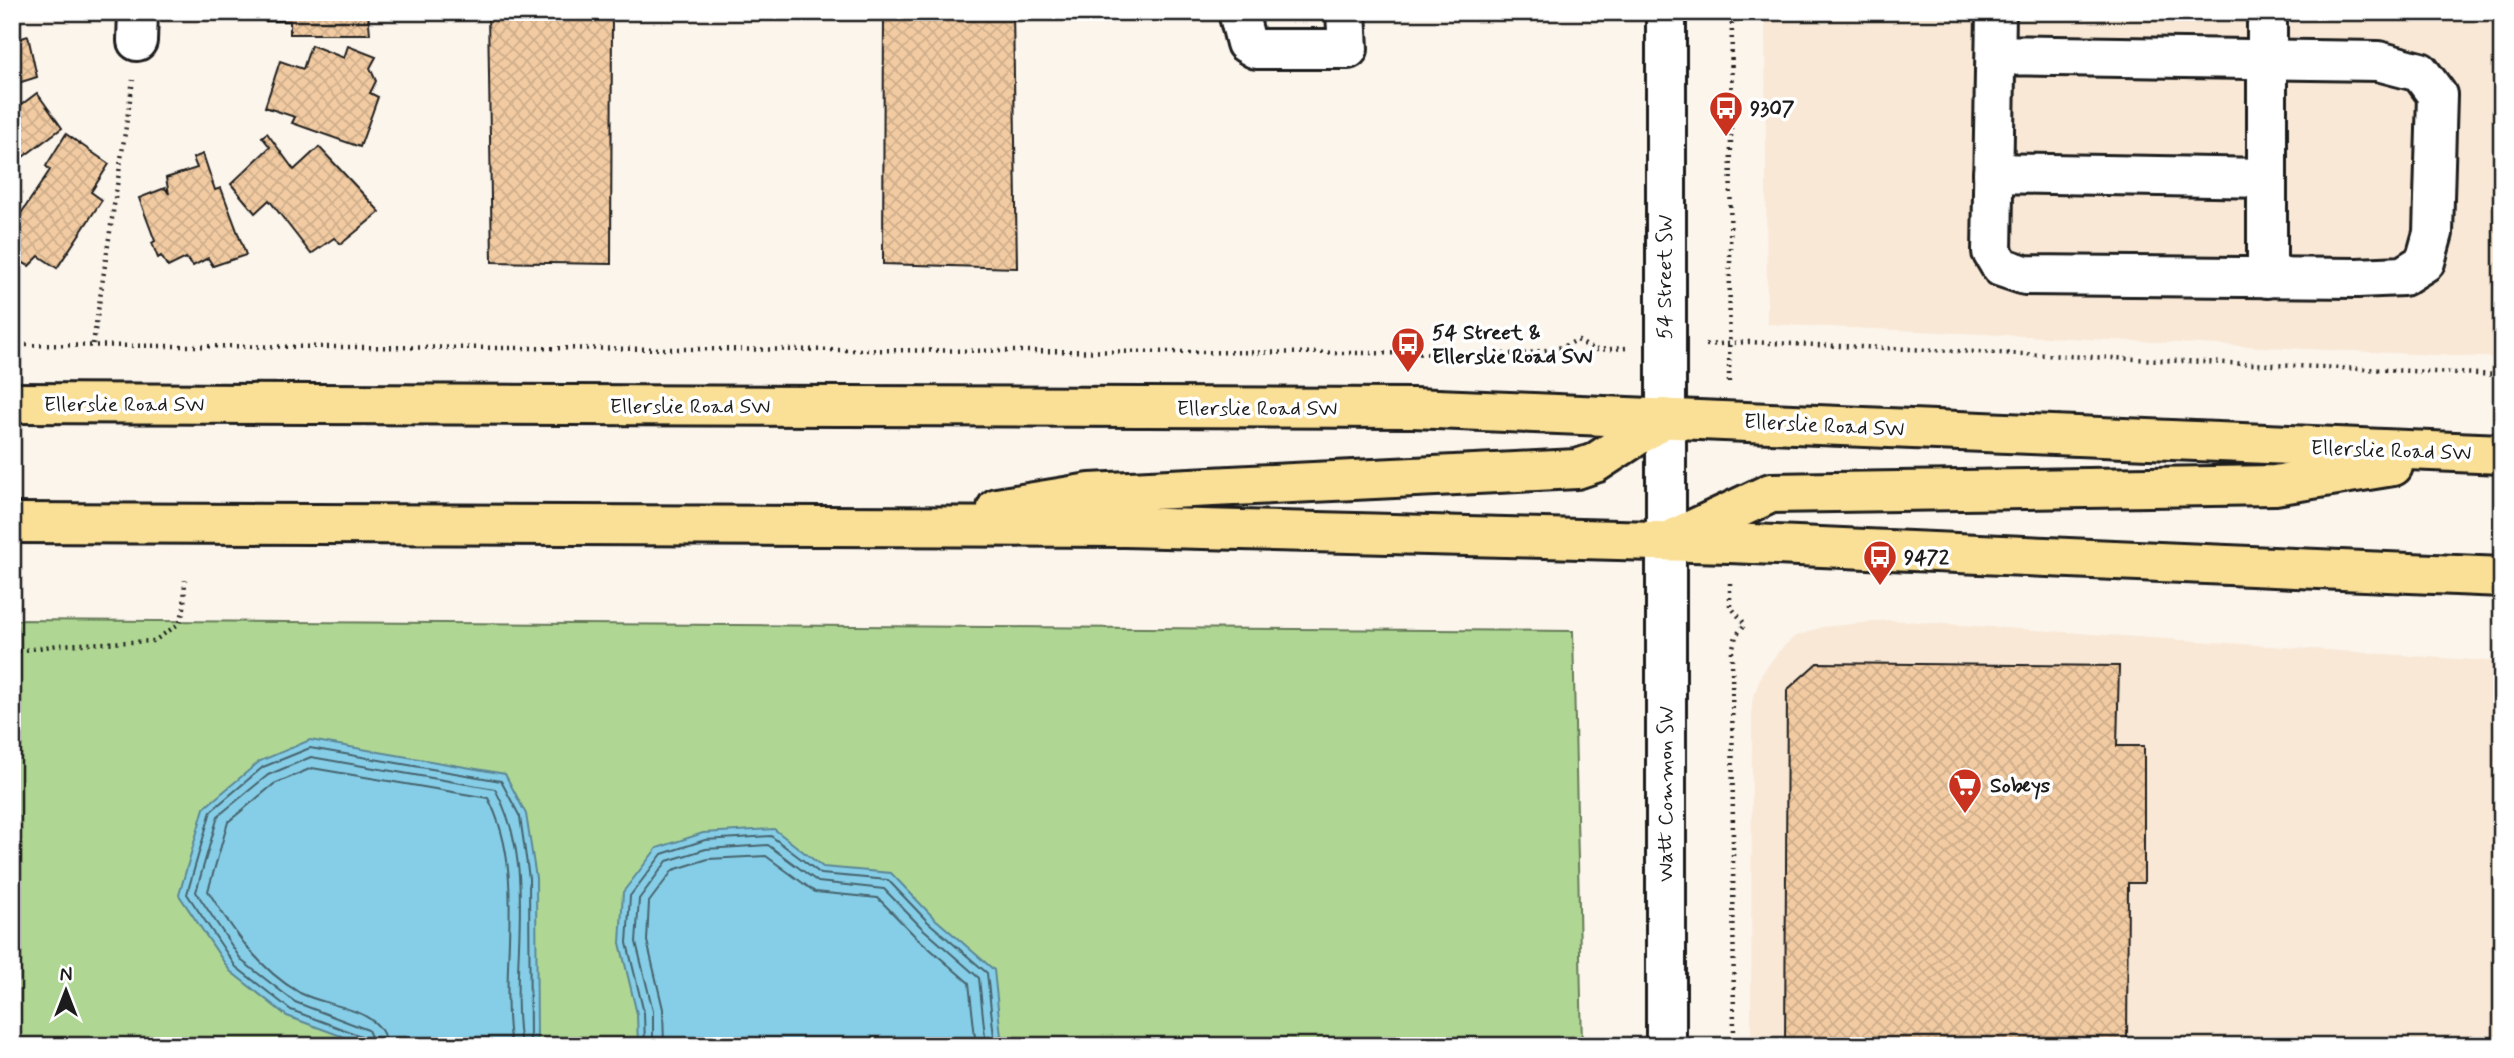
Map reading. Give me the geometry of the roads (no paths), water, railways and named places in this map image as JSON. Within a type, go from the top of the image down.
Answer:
[{"type":"main road","name":"Ellerslie Road SW","points":[[12,403],[1413,408],[2487,454]]},
{"type":"main road","points":[[884,526],[1090,493],[1577,469],[1595,463],[1664,418]]},
{"type":"main road","points":[[1665,541],[1729,515],[1772,493],[2275,485],[2487,454]]},
{"type":"main road","points":[[12,523],[1125,527],[1665,541],[2502,577]]},
{"type":"main road","points":[[2461,575],[2502,570]]},
{"type":"street","points":[[1238,12],[1246,43],[1256,49],[1348,49],[1346,12]]},
{"type":"street","name":"54 Street SW","points":[[1665,541],[1666,12]]},
{"type":"street","points":[[1996,12],[1992,252],[2000,267],[2025,275],[2267,278],[2403,276],[2425,262],[2433,233],[2437,95],[2420,72],[2378,61],[1996,55]]},
{"type":"street","points":[[2267,12],[2267,278]]},
{"type":"street","points":[[1993,173],[2267,178]]},
{"type":"street","name":"Watt Common SW","points":[[1665,541],[1666,1046]]},
{"type":"water","points":[[310,740],[505,774],[526,814],[536,878],[537,1046],[368,1046],[287,1016],[230,971],[179,895],[204,808],[260,761]]},
{"type":"water","points":[[774,829],[823,867],[891,873],[933,917],[994,970],[1002,1046],[638,1046],[637,1014],[620,943],[623,892],[657,848],[703,833]]},
{"type":"place","name":"9307","points":[[1726,138]]},
{"type":"place","name":"54 Street & Ellerslie Road SW","points":[[1408,374]]},
{"type":"place","name":"9472","points":[[1880,587]]},
{"type":"place","name":"Sobeys","points":[[1965,815]]}]
